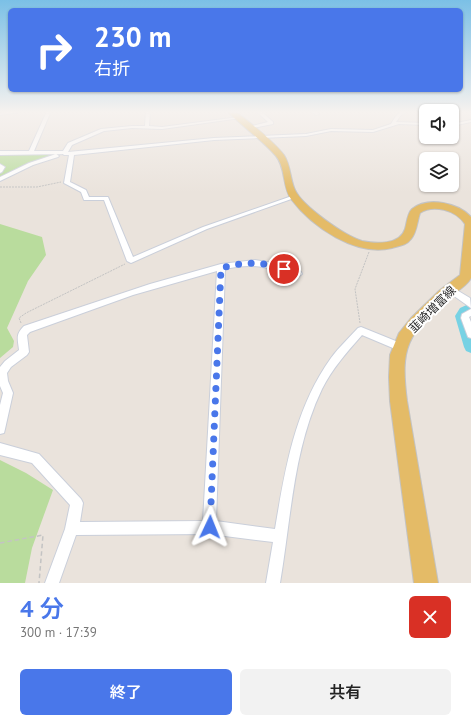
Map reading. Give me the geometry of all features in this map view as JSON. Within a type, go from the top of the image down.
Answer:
[{"type":"main road","name":"韮崎増富線","points":[[260,138],[281,157],[286,178],[294,197],[339,236],[349,241],[368,246],[389,245],[406,238],[410,232],[415,212],[418,208],[423,206],[436,206],[457,212],[470,224],[470,253],[465,278],[450,290],[413,326],[404,337],[400,347],[398,391],[408,472],[426,583]]},
{"type":"street","points":[[31,153],[37,138]]},
{"type":"street","points":[[82,138],[70,144],[68,153],[67,181],[69,185],[84,190],[86,199],[106,198],[131,261],[205,228],[294,197]]},
{"type":"street","points":[[0,153],[68,153],[226,138]]},
{"type":"street","points":[[0,179],[48,158],[68,153]]},
{"type":"street","points":[[0,166],[2,166],[0,171]]},
{"type":"street","points":[[0,429],[8,394],[3,381],[2,372],[8,364],[24,352],[22,334],[27,329],[127,294],[221,268],[248,263],[262,263],[271,264],[298,274]]},
{"type":"street","points":[[210,527],[221,268]]},
{"type":"street","points":[[450,290],[467,300],[471,305]]},
{"type":"street","points":[[471,312],[465,316],[471,334]]},
{"type":"street","points":[[273,583],[296,451],[315,394],[334,361],[361,332],[400,347]]},
{"type":"street","points":[[0,449],[35,458],[77,503],[72,529],[52,583]]},
{"type":"street","points":[[72,529],[210,527],[281,536]]},
{"type":"path","points":[[0,187],[38,186],[67,181]]},
{"type":"path","points":[[361,332],[355,297],[357,280],[368,258],[368,246]]},
{"type":"path","points":[[25,331],[19,318],[21,316],[131,261]]},
{"type":"path","points":[[0,543],[43,535],[39,583]]},
{"type":"green space","points":[[57,154],[20,168],[0,181],[0,155]]},
{"type":"green space","points":[[0,224],[42,237],[46,255],[28,281],[7,328],[14,341],[13,347],[0,358]]},
{"type":"green space","points":[[0,460],[26,473],[53,490],[32,548],[25,583],[0,583]]},
{"type":"waterway","points":[[471,308],[464,311],[461,316],[471,347]]},
{"type":"route","points":[[210,527],[221,268],[233,264],[262,263],[271,264],[284,269]]}]
